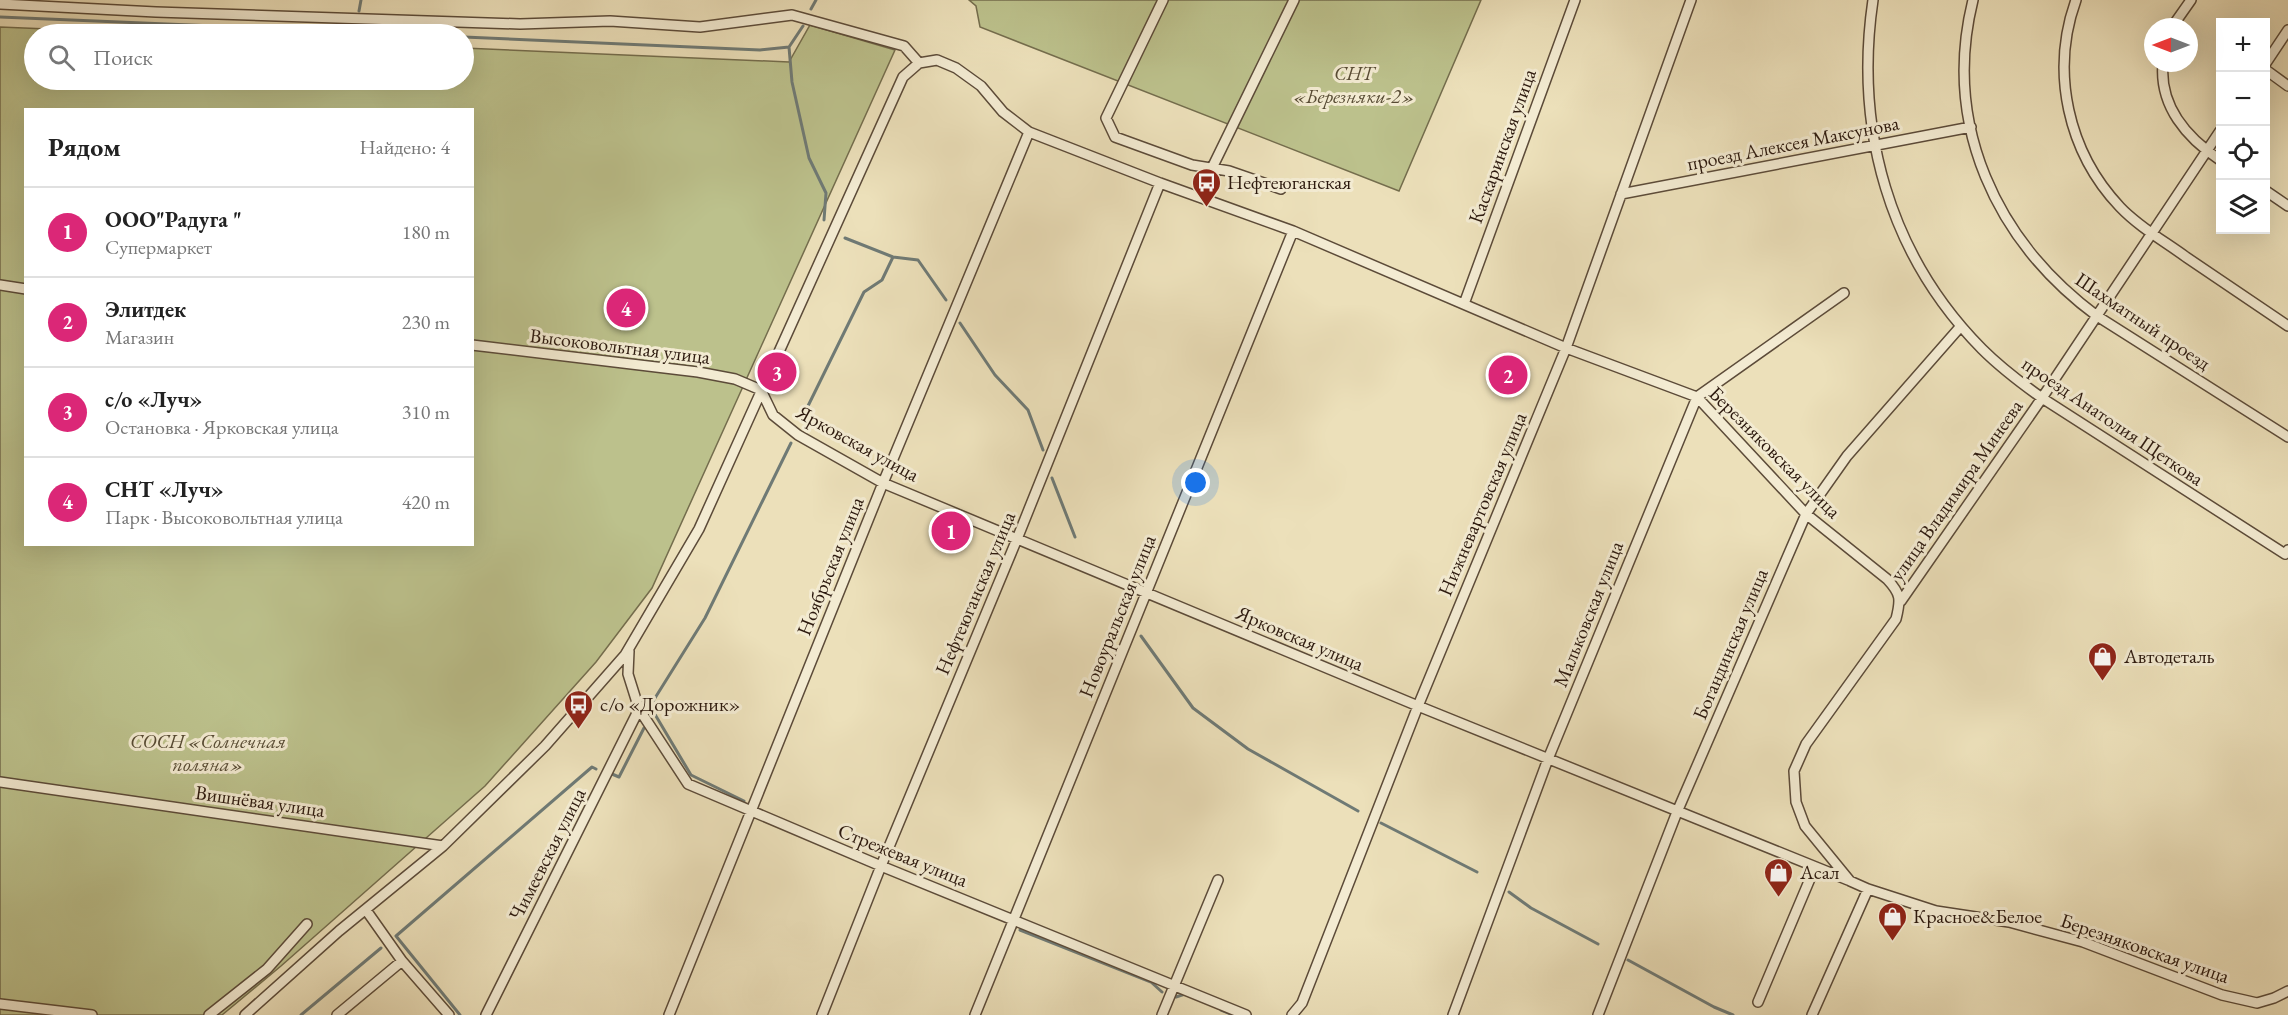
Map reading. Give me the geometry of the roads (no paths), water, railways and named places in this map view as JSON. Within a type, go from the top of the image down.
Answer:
[{"type":"street","points":[[1163,0],[1106,118],[1115,137],[1192,165],[1229,171],[1281,189]]},
{"type":"street","points":[[1204,199],[1212,168],[1294,0]]},
{"type":"street","name":"Каскаринская улица","points":[[1464,304],[1575,0]]},
{"type":"street","name":"Нижневартовская улица","points":[[1292,1015],[1302,1003],[1418,706],[1566,348],[1691,0]]},
{"type":"street","name":"проезд Анатолия Щеткова","points":[[1873,0],[1868,30],[1866,69],[1868,108],[1874,146],[1890,202],[1913,255],[1933,289],[1982,349],[2042,398],[2285,554],[2288,550]]},
{"type":"street","name":"Шахматный проезд","points":[[1974,0],[1966,40],[1965,69],[1971,127],[1988,183],[2015,234],[2052,279],[2097,316],[2288,437]]},
{"type":"street","points":[[2076,0],[2068,30],[2064,69],[2068,107],[2072,126],[2097,179],[2122,209],[2152,233],[2288,326]]},
{"type":"street","points":[[2178,18],[2191,0]]},
{"type":"street","points":[[0,4],[156,12],[484,23],[610,21],[700,27],[792,15],[904,46],[919,63],[903,77],[699,529],[629,649],[545,746],[442,846],[339,931],[245,1015]]},
{"type":"street","points":[[2270,56],[2288,30]]},
{"type":"street","name":"Березняковская улица","points":[[919,63],[937,60],[956,68],[981,86],[1004,112],[1029,132],[1293,231],[1566,348],[1697,397],[1806,514],[1887,579],[1896,588],[1901,601],[1896,619],[1806,744],[1794,771],[1796,802],[1805,826],[1850,881],[1936,911],[2009,922],[2083,942],[2222,995],[2257,1003],[2288,991]]},
{"type":"street","points":[[2164,72],[2170,107],[2179,124],[2192,139],[2216,157]]},
{"type":"street","points":[[2268,72],[2288,86]]},
{"type":"street","name":"проезд Алексея Максунова","points":[[1621,194],[1971,127]]},
{"type":"street","name":"Ноябрьская улица","points":[[669,1015],[883,483],[1029,132]]},
{"type":"street","name":"улица Владимира Минеева","points":[[1901,601],[2042,398],[2216,137]]},
{"type":"street","name":"Нефтеюганская улица","points":[[822,1015],[880,866],[1017,539],[1160,183]]},
{"type":"street","points":[[2270,194],[2288,206]]},
{"type":"street","name":"Новоуральская улица","points":[[975,1015],[1293,231]]},
{"type":"street","points":[[0,285],[24,288]]},
{"type":"street","points":[[1697,397],[1844,293]]},
{"type":"street","name":"Богандинская улица","points":[[1598,1015],[1677,812],[1806,514],[1847,456],[1961,326]]},
{"type":"street","name":"Высоковольтная улица","points":[[474,345],[698,372],[735,379],[761,390]]},
{"type":"street","name":"Ярковская улица","points":[[761,390],[773,414],[798,435],[883,483],[1418,706],[1850,881]]},
{"type":"street","name":"Мальковская улица","points":[[1454,1015],[1548,759],[1697,397]]},
{"type":"street","name":"Стрежевая улица","points":[[629,649],[628,674],[639,709],[688,784],[880,866],[1246,1015]]},
{"type":"street","name":"Чимеевская улица","points":[[486,1015],[639,709]]},
{"type":"street","name":"Вишнёвая улица","points":[[0,782],[442,846]]},
{"type":"street","points":[[1758,1002],[1815,867]]},
{"type":"street","points":[[1162,1015],[1218,880]]},
{"type":"street","points":[[1812,1015],[1868,889]]},
{"type":"street","points":[[366,910],[402,961],[449,1015]]},
{"type":"street","points":[[209,1015],[267,969],[308,924]]},
{"type":"street","points":[[337,1015],[402,961]]},
{"type":"street","points":[[0,1004],[92,1015]]},
{"type":"waterway","points":[[359,11],[361,0]]},
{"type":"waterway","points":[[811,9],[816,0]]},
{"type":"waterway","points":[[0,17],[167,24]]},
{"type":"waterway","points":[[474,37],[760,50],[789,47],[803,26]]},
{"type":"waterway","points":[[789,47],[792,82],[809,158],[826,193],[824,220]]},
{"type":"waterway","points":[[845,238],[893,257],[918,260],[946,300]]},
{"type":"waterway","points":[[806,410],[864,292],[882,280],[893,257]]},
{"type":"waterway","points":[[960,323],[995,375],[1028,410],[1043,450]]},
{"type":"waterway","points":[[744,801],[691,775],[650,706],[705,618],[791,443]]},
{"type":"waterway","points":[[1052,478],[1075,537]]},
{"type":"waterway","points":[[1141,636],[1193,708],[1248,749],[1358,811]]},
{"type":"waterway","points":[[612,774],[619,777],[644,728]]},
{"type":"waterway","points":[[460,1015],[396,936],[592,767],[596,769]]},
{"type":"waterway","points":[[1381,823],[1477,872]]},
{"type":"waterway","points":[[1509,892],[1531,908],[1598,944]]},
{"type":"waterway","points":[[1020,930],[1151,982],[1162,992]]},
{"type":"waterway","points":[[301,1015],[381,948]]},
{"type":"waterway","points":[[1628,960],[1733,1015]]},
{"type":"waterway","points":[[1176,997],[1185,994]]},
{"type":"waterway","points":[[1221,1010],[1233,1015]]},
{"type":"place","name":"Нефтеюганская","points":[[1206,208]]},
{"type":"place","name":"СНТ «Луч»","points":[[626,308]]},
{"type":"place","name":"с/о «Луч»","points":[[777,372]]},
{"type":"place","name":"Элитдек","points":[[1508,375]]},
{"type":"place","name":"ООО\"Радуга \"","points":[[951,531]]},
{"type":"place","name":"Автодеталь","points":[[2103,682]]},
{"type":"place","name":"с/о «Дорожник»","points":[[579,730]]},
{"type":"place","name":"Асал","points":[[1779,898]]},
{"type":"place","name":"Красное&Белое","points":[[1892,942]]},
{"type":"park label","name":"СНТ «Березняки-2»","points":[[1354,84]]},
{"type":"park label","name":"СОСН «Солнечная поляна»","points":[[208,752]]}]
